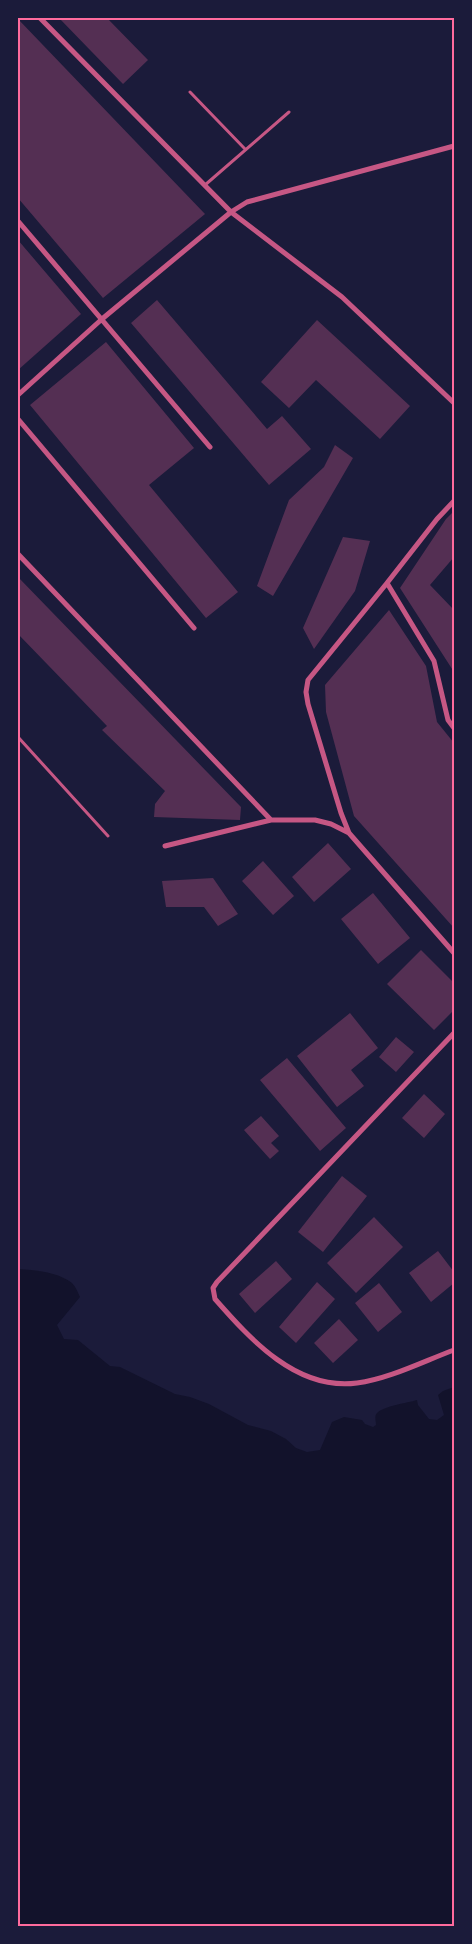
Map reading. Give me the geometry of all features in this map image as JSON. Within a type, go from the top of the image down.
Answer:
[{"type":"street","points":[[40,18],[231,212],[342,296],[454,403]]},
{"type":"street","points":[[18,395],[102,320],[231,212],[247,202],[454,146]]},
{"type":"street","points":[[18,221],[210,447]]},
{"type":"street","points":[[18,419],[194,628]]},
{"type":"street","points":[[454,501],[436,519],[387,583],[316,669],[308,680],[306,692],[341,813],[349,833],[454,953]]},
{"type":"street","points":[[18,554],[271,820]]},
{"type":"street","points":[[387,583],[434,661],[448,720],[454,728]]},
{"type":"street","points":[[165,846],[271,820],[315,820],[331,824],[349,833]]},
{"type":"street","points":[[454,1033],[217,1282],[213,1292],[215,1299],[262,1348],[298,1373],[325,1383],[357,1383],[376,1379],[454,1350]]},
{"type":"lane","points":[[190,92],[246,150]]},
{"type":"lane","points":[[205,186],[289,112]]},
{"type":"lane","points":[[18,737],[108,836]]},
{"type":"shaded area","points":[[18,1269],[60,1276],[75,1286],[80,1297],[57,1325],[64,1339],[78,1340],[110,1366],[120,1367],[175,1394],[209,1404],[248,1425],[271,1431],[286,1439],[296,1448],[307,1452],[320,1450],[332,1422],[344,1417],[362,1420],[365,1424],[373,1427],[376,1425],[376,1414],[380,1411],[417,1400],[418,1405],[429,1419],[437,1420],[444,1415],[438,1395],[454,1387],[454,1926],[18,1926]]},
{"type":"building","points":[[59,18],[107,18],[148,60],[123,84]]},
{"type":"building","points":[[18,19],[205,214],[103,298],[18,198]]},
{"type":"building","points":[[18,240],[81,314],[18,370]]},
{"type":"building","points":[[157,300],[267,429],[282,416],[311,449],[269,485],[131,323]]},
{"type":"building","points":[[317,320],[410,406],[380,439],[316,380],[289,408],[261,382]]},
{"type":"building","points":[[106,342],[194,448],[149,485],[238,592],[206,618],[30,405]]},
{"type":"building","points":[[335,445],[353,458],[273,596],[257,586],[289,500],[324,467]]},
{"type":"building","points":[[454,511],[454,557],[430,585],[454,610],[454,672],[400,588],[446,519]]},
{"type":"building","points":[[343,537],[370,541],[355,591],[314,649],[303,628]]},
{"type":"building","points":[[18,577],[241,807],[240,820],[154,817],[155,804],[165,791],[102,730],[107,726],[18,634]]},
{"type":"building","points":[[389,610],[426,666],[437,722],[454,743],[454,928],[354,816],[326,712],[325,685]]},
{"type":"building","points":[[328,843],[351,869],[314,902],[292,877]]},
{"type":"building","points":[[263,861],[294,896],[273,915],[242,881]]},
{"type":"building","points":[[213,878],[238,914],[218,926],[204,907],[166,907],[162,881]]},
{"type":"building","points":[[373,893],[410,938],[378,964],[341,919]]},
{"type":"building","points":[[421,950],[454,983],[454,1010],[434,1030],[387,984]]},
{"type":"building","points":[[350,1013],[378,1048],[351,1070],[364,1086],[337,1107],[297,1056]]},
{"type":"building","points":[[396,1037],[414,1052],[396,1072],[379,1057]]},
{"type":"building","points":[[287,1058],[346,1128],[320,1151],[260,1080]]},
{"type":"building","points":[[424,1094],[445,1114],[424,1138],[402,1118]]},
{"type":"building","points":[[261,1116],[279,1136],[271,1143],[279,1151],[270,1159],[244,1130]]},
{"type":"building","points":[[342,1176],[367,1196],[323,1252],[298,1232]]},
{"type":"building","points":[[374,1217],[403,1247],[356,1293],[327,1263]]},
{"type":"building","points":[[438,1251],[454,1272],[454,1283],[431,1302],[409,1273]]},
{"type":"building","points":[[276,1261],[292,1279],[255,1313],[239,1294]]},
{"type":"building","points":[[317,1282],[335,1299],[296,1343],[279,1327]]},
{"type":"building","points":[[379,1283],[402,1312],[378,1332],[355,1303]]},
{"type":"building","points":[[339,1319],[358,1340],[333,1363],[314,1343]]}]
